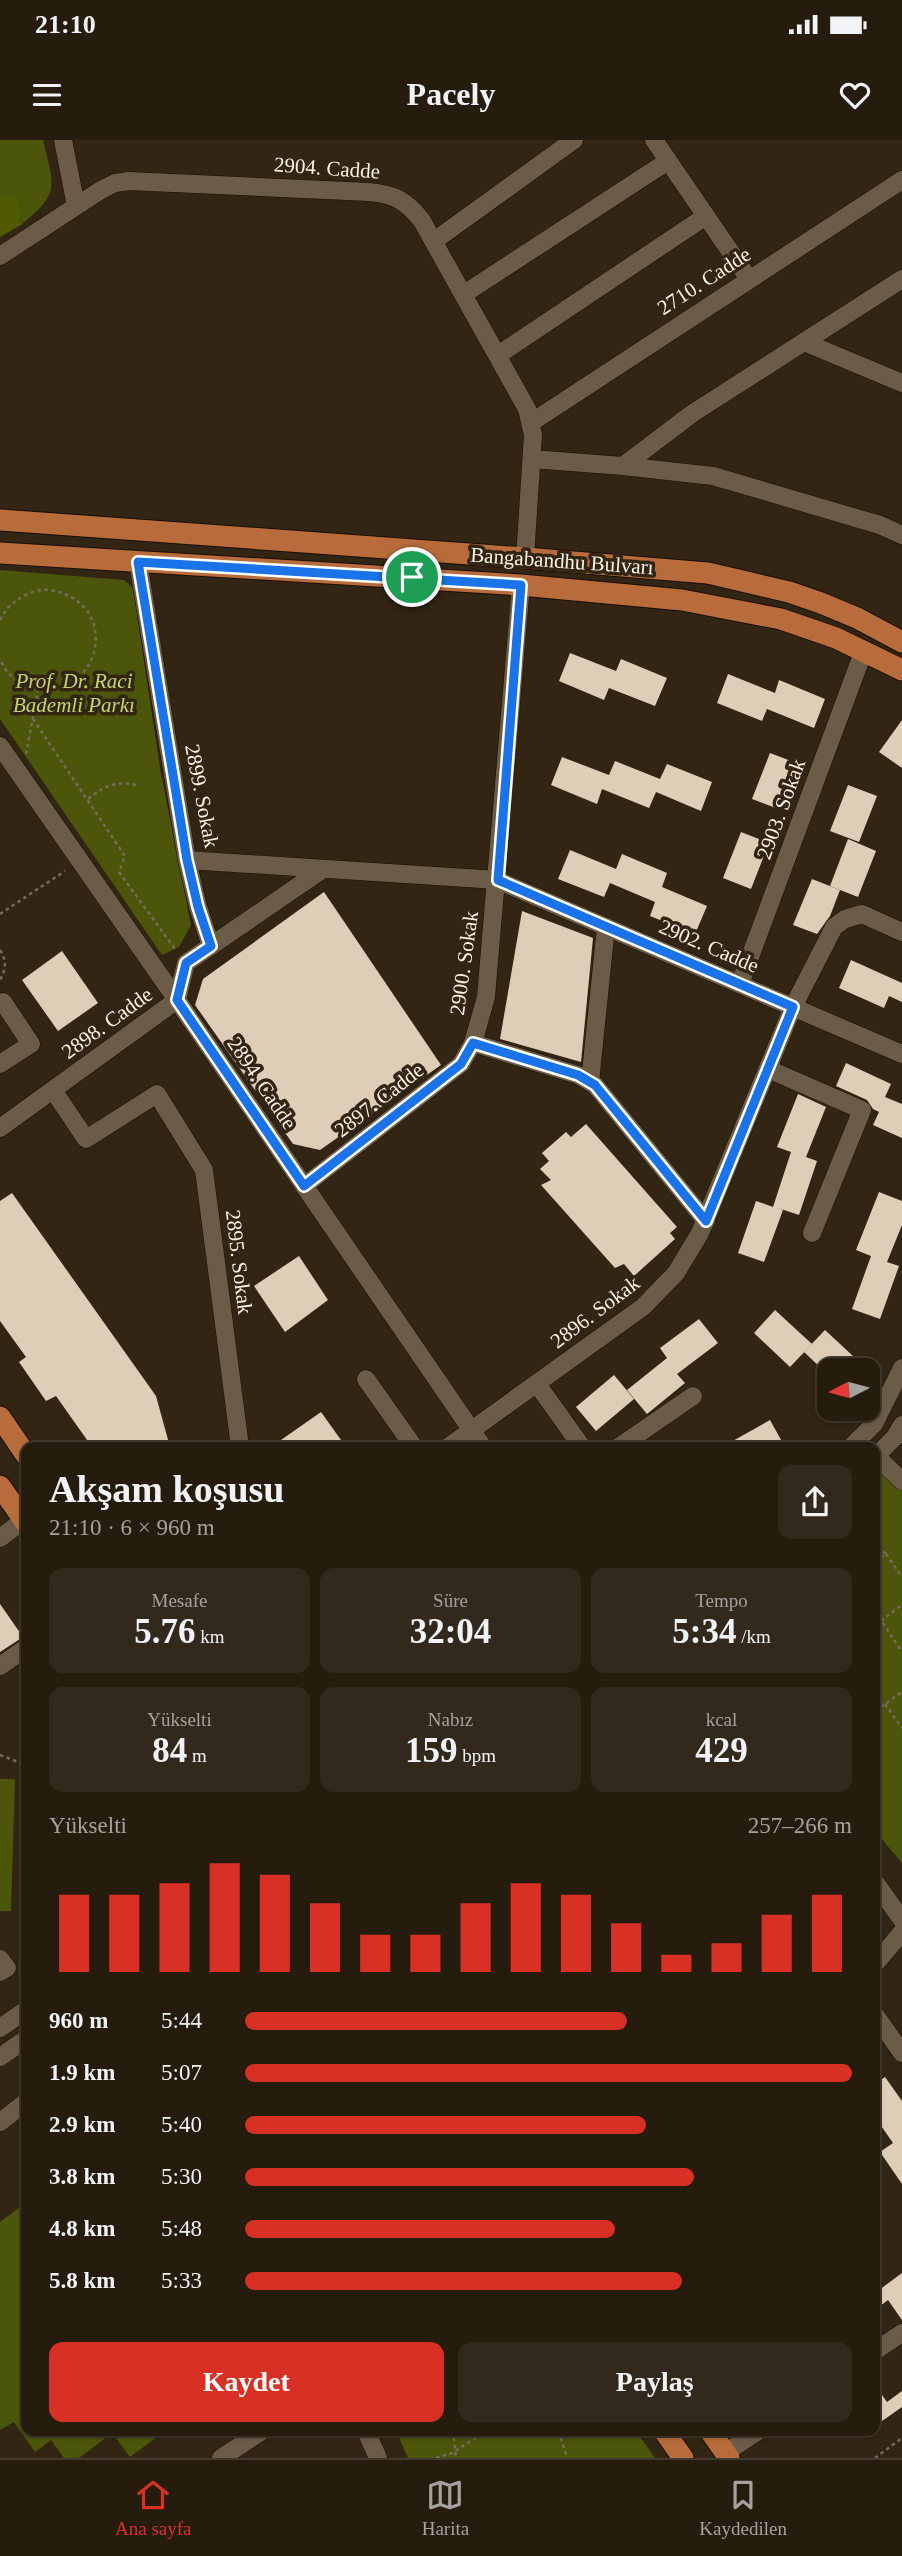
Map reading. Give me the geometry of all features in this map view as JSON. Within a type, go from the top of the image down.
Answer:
[{"type":"main road","name":"Bangabandhu Bulvarı","points":[[0,520],[685,570],[789,592],[857,618],[902,642]]},
{"type":"main road","name":"Bangabandhu Bulvarı","points":[[0,552],[521,585],[682,600],[758,613],[807,627],[864,650],[902,670]]},
{"type":"main road","points":[[0,1417],[21,1448]]},
{"type":"main road","points":[[0,1486],[21,1516]]},
{"type":"main road","points":[[668,2436],[683,2458]]},
{"type":"main road","points":[[713,2436],[727,2456]]},
{"type":"street","points":[[63,140],[76,206]]},
{"type":"street","points":[[434,241],[574,140]]},
{"type":"street","points":[[654,140],[749,278]]},
{"type":"street","points":[[464,295],[668,161]]},
{"type":"street","name":"2710. Cadde","points":[[532,422],[902,180]]},
{"type":"street","name":"2904. Cadde","points":[[0,256],[115,183],[129,181],[379,192],[406,202],[422,220],[522,397],[532,422],[525,558]]},
{"type":"street","points":[[498,355],[706,216]]},
{"type":"street","points":[[623,466],[693,413],[902,279]]},
{"type":"street","points":[[804,342],[902,383]]},
{"type":"street","points":[[532,459],[713,476],[902,535]]},
{"type":"street","name":"2899. Sokak","points":[[138,562],[187,860],[498,880]]},
{"type":"street","name":"2900. Sokak","points":[[521,585],[486,997],[473,1043],[570,1073],[590,1082],[600,1090],[706,1221]]},
{"type":"street","name":"2903. Sokak","points":[[740,984],[864,650]]},
{"type":"street","name":"2894. Cadde","points":[[0,746],[480,1442]]},
{"type":"street","points":[[187,860],[211,946]]},
{"type":"street","points":[[186,963],[323,869]]},
{"type":"street","name":"2902. Cadde","points":[[498,880],[902,1054]]},
{"type":"street","name":"2896. Sokak","points":[[454,1442],[655,1296],[680,1266],[706,1221],[793,1007],[834,927],[862,914],[902,932]]},
{"type":"street","points":[[590,1082],[606,927]]},
{"type":"street","name":"2898. Cadde","points":[[0,1128],[177,1000],[186,963]]},
{"type":"street","points":[[0,1004],[3,1002],[31,1044],[0,1065]]},
{"type":"street","name":"2897. Cadde","points":[[304,1186],[461,1064],[473,1043]]},
{"type":"street","points":[[768,1069],[862,1110],[812,1233]]},
{"type":"street","name":"2895. Sokak","points":[[53,1090],[86,1139],[157,1094],[204,1170],[239,1442]]},
{"type":"street","points":[[869,1442],[874,1424],[902,1368]]},
{"type":"street","points":[[366,1379],[410,1442]]},
{"type":"street","points":[[537,1384],[578,1442]]},
{"type":"street","points":[[626,1442],[693,1396]]},
{"type":"street","points":[[874,1424],[900,1435]]},
{"type":"street","points":[[880,1444],[900,1435]]},
{"type":"street","points":[[880,1463],[902,1481]]},
{"type":"street","points":[[0,1538],[21,1525]]},
{"type":"street","points":[[0,1666],[21,1651]]},
{"type":"street","points":[[880,1891],[902,1920]]},
{"type":"street","points":[[880,1953],[902,1932]]},
{"type":"street","points":[[0,2028],[21,2013]]},
{"type":"street","points":[[880,2022],[902,2053]]},
{"type":"street","points":[[0,2057],[21,2042]]},
{"type":"street","points":[[0,2122],[21,2106]]},
{"type":"street","points":[[880,2348],[902,2333]]},
{"type":"street","points":[[221,2458],[254,2436]]},
{"type":"street","points":[[368,2436],[378,2458]]},
{"type":"street","points":[[727,2456],[752,2436]]},
{"type":"path","points":[[0,618],[11,604],[25,594],[41,590],[58,591],[74,598],[86,610],[94,625],[96,641],[93,658],[84,673],[71,684],[56,690],[39,690],[24,685],[11,676],[0,659]]},
{"type":"path","points":[[22,777],[39,690]]},
{"type":"path","points":[[33,719],[125,856],[119,872],[186,963]]},
{"type":"path","points":[[88,800],[100,790],[114,785],[127,782],[139,786]]},
{"type":"path","points":[[0,914],[80,861]]},
{"type":"path","points":[[0,950],[5,957],[5,964],[0,980]]},
{"type":"path","points":[[880,1546],[902,1577]]},
{"type":"path","points":[[880,1558],[886,1554]]},
{"type":"path","points":[[902,1605],[881,1620],[902,1652]]},
{"type":"path","points":[[880,1708],[902,1692]]},
{"type":"path","points":[[885,1704],[902,1728]]},
{"type":"path","points":[[0,1755],[21,1763]]},
{"type":"path","points":[[454,2436],[456,2458]]},
{"type":"path","points":[[436,2458],[455,2451],[478,2436]]},
{"type":"path","points":[[560,2436],[567,2458]]},
{"type":"path","points":[[875,2458],[902,2438]]},
{"type":"green space","points":[[0,140],[43,140],[47,156],[51,179],[48,196],[43,205],[21,225],[19,198],[0,198]]},
{"type":"green space","points":[[0,198],[19,198],[21,225],[0,237]]},
{"type":"green space","name":"Prof. Dr. Raci Bademli Parkı","points":[[0,570],[124,580],[133,588],[160,768],[191,925],[179,947],[162,955],[0,719]]},
{"type":"green space","points":[[880,1461],[902,1481],[902,1863],[880,1837]]},
{"type":"green space","points":[[0,1779],[15,1779],[11,1911],[0,1911]]},
{"type":"green space","points":[[21,2207],[21,2432],[14,2422],[0,2430],[0,2222]]},
{"type":"green space","points":[[24,2436],[108,2436],[79,2458],[64,2458],[51,2440],[35,2452]]},
{"type":"green space","points":[[114,2436],[158,2436],[130,2457]]},
{"type":"green space","points":[[398,2436],[640,2436],[655,2458],[408,2458]]},
{"type":"building","points":[[570,653],[616,671],[621,659],[667,678],[655,706],[609,688],[604,700],[559,681]]},
{"type":"building","points":[[728,674],[775,693],[779,680],[825,699],[814,728],[767,709],[762,721],[717,703]]},
{"type":"building","points":[[902,720],[902,768],[879,752]]},
{"type":"building","points":[[770,753],[799,764],[781,810],[752,799]]},
{"type":"building","points":[[562,757],[609,775],[615,761],[660,779],[667,764],[712,782],[701,811],[656,792],[649,808],[602,789],[597,804],[551,785]]},
{"type":"building","points":[[848,785],[877,796],[859,842],[830,831]]},
{"type":"building","points":[[741,832],[769,843],[751,889],[723,878]]},
{"type":"building","points":[[848,839],[876,851],[858,897],[830,886]]},
{"type":"building","points":[[570,850],[616,869],[622,854],[667,873],[662,887],[707,906],[695,934],[650,916],[655,902],[610,883],[604,897],[558,879]]},
{"type":"building","points":[[812,879],[840,890],[830,916],[817,934],[793,925]]},
{"type":"building","points":[[324,892],[441,1065],[320,1150],[293,1144],[195,1005],[203,979]]},
{"type":"building","points":[[522,911],[593,938],[581,1062],[500,1039]]},
{"type":"building","points":[[62,951],[98,1003],[58,1031],[22,980]]},
{"type":"building","points":[[851,960],[902,983],[902,1002],[889,996],[884,1008],[839,988]]},
{"type":"building","points":[[846,1063],[891,1084],[885,1097],[902,1104],[902,1138],[873,1125],[879,1112],[873,1109],[867,1100],[836,1086]]},
{"type":"building","points":[[798,1094],[826,1107],[806,1157],[817,1161],[799,1215],[778,1208],[783,1210],[764,1262],[738,1253],[756,1201],[773,1207],[791,1152],[777,1147]]},
{"type":"building","points":[[586,1124],[677,1227],[670,1233],[675,1239],[634,1276],[624,1264],[615,1268],[541,1185],[551,1180],[540,1169],[549,1161],[542,1153],[566,1132],[571,1137]]},
{"type":"building","points":[[879,1192],[902,1201],[902,1225],[887,1262],[899,1266],[880,1319],[852,1309],[871,1256],[856,1250]]},
{"type":"building","points":[[12,1193],[156,1396],[169,1442],[88,1442],[56,1396],[46,1401],[19,1362],[26,1357],[0,1321],[0,1201]]},
{"type":"building","points":[[299,1256],[328,1300],[285,1332],[254,1286]]},
{"type":"building","points":[[775,1310],[812,1344],[790,1367],[754,1333]]},
{"type":"building","points":[[699,1319],[718,1343],[677,1374],[685,1383],[647,1414],[627,1390],[667,1358],[660,1348]]},
{"type":"building","points":[[825,1330],[855,1358],[817,1358],[817,1364],[804,1352]]},
{"type":"building","points":[[614,1375],[634,1399],[596,1431],[576,1407]]},
{"type":"building","points":[[321,1412],[342,1442],[278,1442]]},
{"type":"building","points":[[770,1420],[782,1442],[731,1442]]},
{"type":"building","points":[[0,1604],[21,1634],[21,1638],[0,1652]]},
{"type":"building","points":[[885,2077],[902,2101],[902,2184],[880,2152],[893,2143],[880,2124],[880,2080]]},
{"type":"building","points":[[902,2273],[902,2320],[888,2300],[880,2306],[880,2289]]},
{"type":"building","points":[[902,2391],[902,2407],[880,2422],[880,2392],[887,2402]]},
{"type":"route","points":[[138,562],[412,577],[521,585],[498,880],[793,1007],[706,1221],[595,1085],[578,1075],[473,1043],[461,1064],[304,1186],[177,1000],[186,963],[211,946],[187,860],[138,562]]}]
